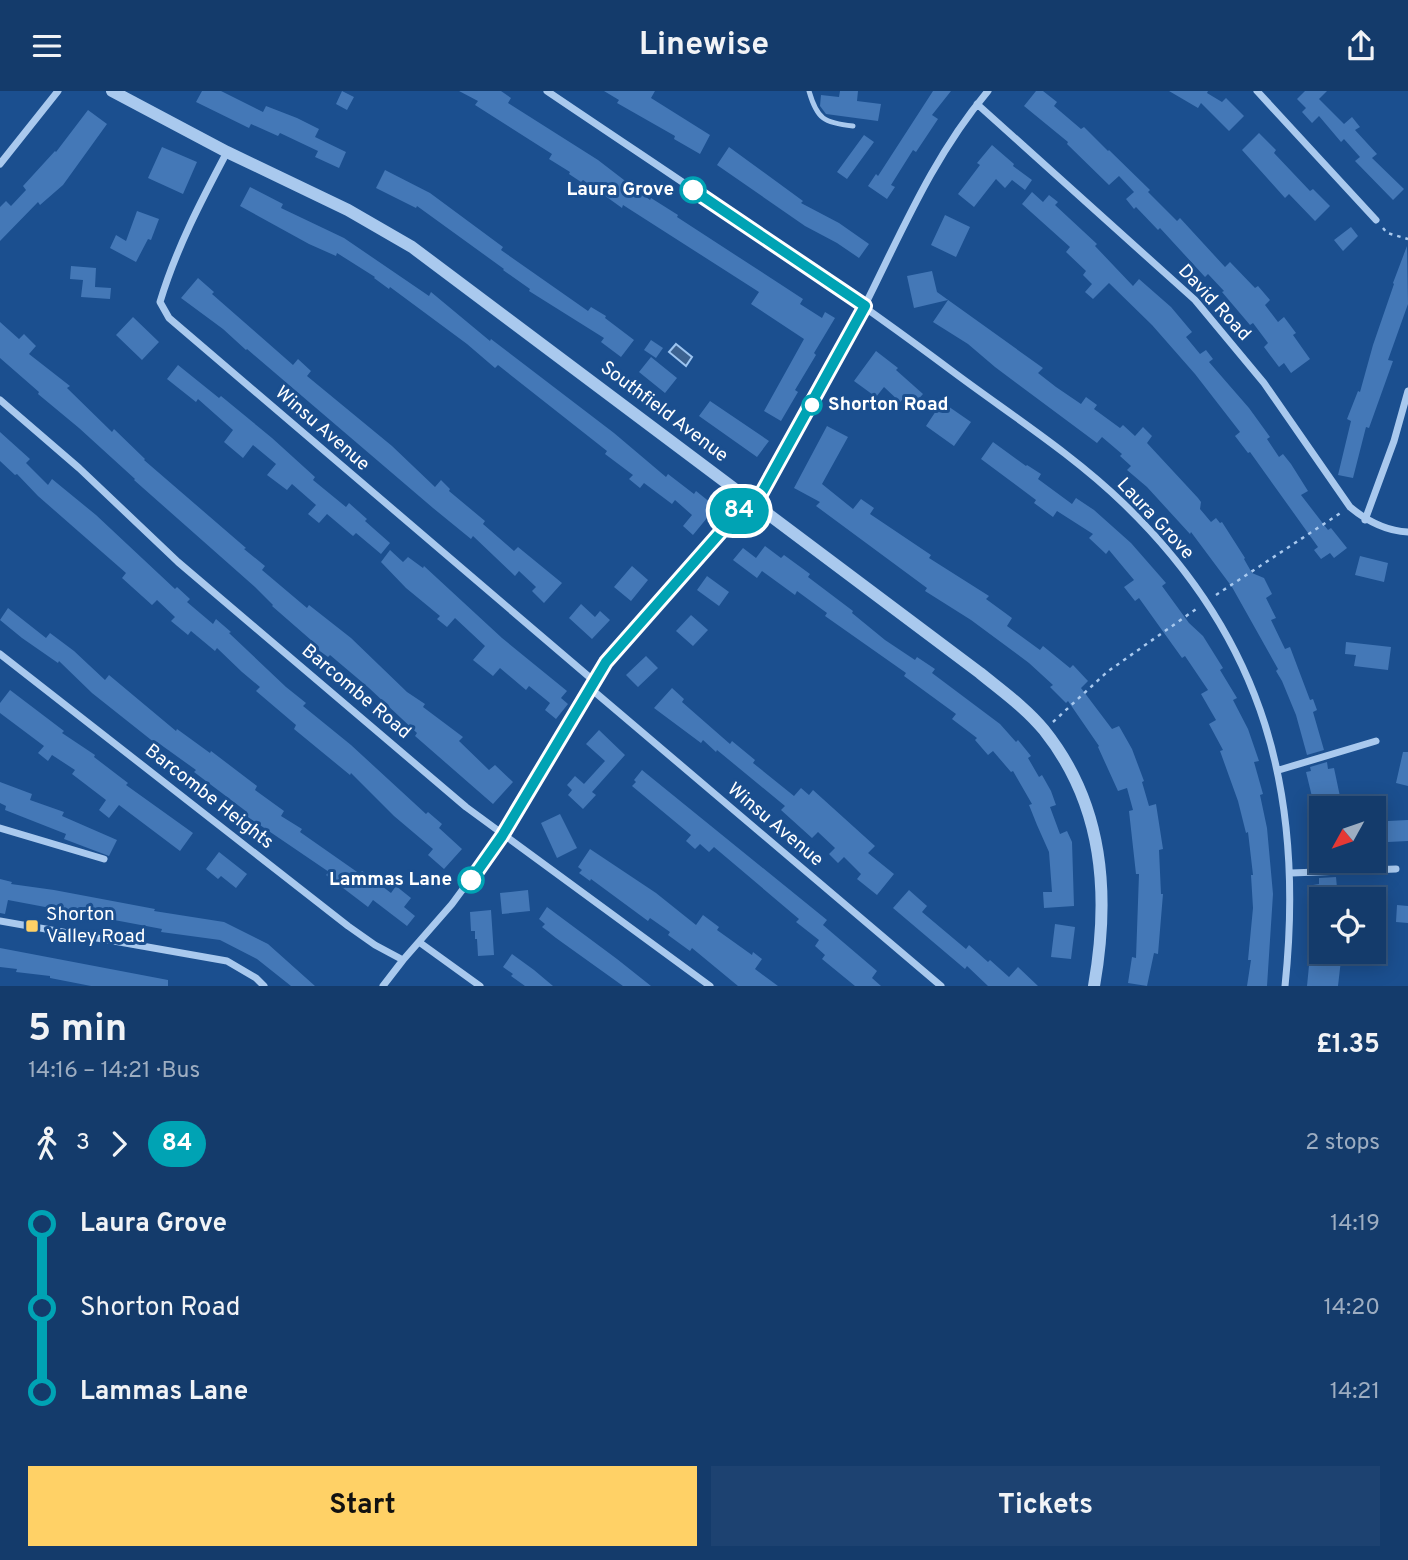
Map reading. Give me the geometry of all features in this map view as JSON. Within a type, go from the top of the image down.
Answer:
[{"type":"street","points":[[0,164],[58,91]]},
{"type":"street","name":"Southfield Avenue","points":[[112,91],[227,152],[348,209],[412,247],[1024,709],[1055,746],[1079,788],[1100,855],[1102,900],[1094,986]]},
{"type":"street","name":"Laura Grove","points":[[547,91],[865,306],[1071,461],[1122,502],[1151,532],[1206,601],[1228,635],[1257,697],[1279,770],[1291,873],[1290,939],[1285,986]]},
{"type":"street","points":[[383,986],[452,904],[502,836],[606,662],[752,502],[865,306],[933,167],[988,91]]},
{"type":"street","points":[[1257,91],[1376,219]]},
{"type":"street","name":"David Road","points":[[977,104],[1195,300],[1264,383],[1343,498],[1365,520],[1394,531],[1408,531]]},
{"type":"street","name":"Winsu Avenue","points":[[227,152],[192,217],[168,274],[160,302],[169,318],[941,986]]},
{"type":"street","points":[[1365,520],[1394,441],[1408,391]]},
{"type":"street","name":"Barcombe Road","points":[[0,400],[79,468],[178,562],[502,836],[710,986]]},
{"type":"street","name":"Barcombe Heights","points":[[0,654],[348,926],[403,960]]},
{"type":"street","points":[[1279,770],[1376,741]]},
{"type":"street","points":[[0,828],[104,859]]},
{"type":"street","points":[[1291,873],[1396,869]]},
{"type":"street","points":[[0,921],[227,961],[256,978],[264,986]]},
{"type":"street","points":[[419,942],[480,986]]},
{"type":"lane","points":[[809,91],[819,116],[830,122],[853,126]]},
{"type":"path","points":[[1376,219],[1387,233],[1408,239]]},
{"type":"water","points":[[676,344],[692,357],[686,366],[669,352]]},
{"type":"building","points":[[202,91],[221,91],[263,112],[266,106],[319,129],[315,137],[346,152],[339,168],[315,157],[318,151],[280,133],[278,136],[251,124],[249,128],[196,102]]},
{"type":"building","points":[[342,91],[354,97],[347,110],[336,104]]},
{"type":"building","points":[[459,91],[501,91],[511,98],[508,103],[598,160],[650,200],[651,198],[678,215],[677,217],[803,299],[800,304],[822,318],[825,312],[835,318],[814,353],[816,355],[795,390],[798,392],[781,421],[764,411],[804,339],[751,304],[759,292],[623,205],[622,208],[583,180],[581,182],[569,174],[570,172],[549,159],[552,154],[475,105],[478,101]]},
{"type":"building","points":[[604,91],[655,91],[651,98],[710,135],[700,154],[674,139],[675,136],[617,103],[619,100]]},
{"type":"building","points":[[840,91],[858,91],[857,101],[881,104],[878,121],[826,114],[820,106],[821,95],[839,97]]},
{"type":"building","points":[[933,91],[951,91],[932,115],[938,119],[916,152],[913,150],[891,185],[895,187],[887,199],[868,186],[876,174],[878,176]]},
{"type":"building","points":[[1036,91],[1043,91],[1057,102],[1054,106],[1081,129],[1084,127],[1109,150],[1177,221],[1180,218],[1225,267],[1230,262],[1255,288],[1258,286],[1270,300],[1265,305],[1278,322],[1284,317],[1310,359],[1291,373],[1284,363],[1279,367],[1264,347],[1268,343],[1253,323],[1250,325],[1222,292],[1224,291],[1208,274],[1205,277],[1160,228],[1158,230],[1136,207],[1134,209],[1126,199],[1134,192],[1119,176],[1109,185],[1067,144],[1068,142],[1024,106]]},
{"type":"building","points":[[1169,91],[1208,91],[1207,93],[1222,102],[1226,98],[1244,116],[1229,131],[1201,103],[1198,108]]},
{"type":"building","points":[[1305,91],[1327,91],[1319,99],[1344,124],[1352,117],[1360,127],[1355,130],[1377,154],[1372,158],[1404,189],[1393,200],[1355,161],[1360,157],[1344,139],[1341,142],[1319,116],[1312,123],[1302,112],[1306,108],[1297,99]]},
{"type":"building","points":[[88,110],[107,124],[63,185],[40,205],[38,202],[0,241],[0,207],[6,201],[11,206],[26,190],[23,186],[56,152]]},
{"type":"building","points":[[1259,133],[1310,191],[1313,189],[1330,206],[1315,221],[1289,194],[1285,198],[1242,150]]},
{"type":"building","points":[[864,135],[874,142],[847,179],[837,172]]},
{"type":"building","points":[[992,145],[1032,180],[1025,190],[1012,180],[1005,188],[996,179],[974,207],[958,194]]},
{"type":"building","points":[[162,147],[197,162],[183,194],[148,178]]},
{"type":"building","points":[[729,147],[803,201],[801,203],[839,223],[869,244],[859,258],[805,226],[717,165]]},
{"type":"building","points":[[385,170],[430,193],[503,247],[501,250],[588,311],[591,307],[606,316],[605,318],[634,340],[621,357],[601,342],[604,338],[529,291],[530,289],[504,269],[417,206],[416,208],[376,188]]},
{"type":"building","points":[[250,187],[283,204],[281,208],[344,238],[429,296],[431,292],[490,341],[491,339],[614,433],[666,477],[668,474],[716,507],[693,535],[683,526],[692,515],[675,500],[672,504],[644,483],[640,488],[629,479],[633,475],[605,454],[607,451],[498,365],[495,368],[390,287],[389,289],[337,253],[336,256],[309,244],[240,206]]},
{"type":"building","points":[[1032,192],[1043,202],[1049,195],[1058,202],[1055,205],[1097,244],[1095,246],[1133,286],[1139,279],[1171,307],[1192,332],[1186,337],[1200,354],[1206,350],[1213,359],[1209,362],[1249,408],[1270,437],[1267,439],[1279,457],[1283,454],[1291,464],[1308,491],[1301,495],[1328,530],[1331,528],[1347,548],[1334,558],[1330,553],[1321,559],[1314,550],[1318,547],[1250,452],[1248,453],[1235,436],[1240,432],[1152,325],[1109,283],[1093,299],[1085,292],[1092,284],[1083,275],[1086,271],[1066,252],[1070,247],[1022,204]]},
{"type":"building","points":[[137,211],[159,219],[151,240],[148,239],[136,262],[110,248],[116,235],[126,241]]},
{"type":"building","points":[[945,215],[970,227],[956,257],[931,245]]},
{"type":"building","points":[[1351,227],[1358,236],[1343,251],[1334,240]]},
{"type":"building","points":[[1407,246],[1408,304],[1388,360],[1393,361],[1369,428],[1366,427],[1353,478],[1338,475],[1351,421],[1347,419],[1358,391],[1360,392]]},
{"type":"building","points":[[71,266],[96,268],[95,287],[111,288],[110,299],[81,297],[83,280],[70,279]]},
{"type":"building","points":[[932,271],[937,292],[1043,368],[1038,373],[1056,387],[1081,404],[1086,397],[1097,405],[1094,409],[1120,428],[1123,425],[1135,436],[1143,427],[1152,436],[1147,443],[1198,498],[1201,502],[1200,509],[1211,522],[1216,518],[1222,522],[1252,573],[1264,578],[1272,594],[1266,598],[1276,618],[1271,620],[1285,649],[1290,647],[1310,700],[1313,699],[1317,710],[1313,712],[1324,750],[1307,755],[1296,715],[1276,671],[1278,669],[1232,587],[1191,532],[1190,534],[1147,487],[1127,470],[1131,466],[1120,456],[1122,454],[1102,437],[1097,443],[968,344],[933,322],[948,300],[914,308],[907,276]]},
{"type":"building","points":[[198,278],[214,292],[212,294],[293,365],[298,359],[311,371],[307,376],[392,446],[435,487],[441,480],[449,491],[485,521],[483,524],[514,551],[518,547],[562,583],[544,603],[532,591],[536,587],[519,571],[515,576],[473,536],[471,539],[223,329],[181,298]]},
{"type":"building","points":[[133,317],[159,342],[142,360],[116,335]]},
{"type":"building","points":[[0,322],[19,339],[24,334],[36,346],[29,354],[70,386],[67,388],[112,432],[114,429],[144,460],[246,548],[244,549],[265,566],[262,570],[307,608],[309,605],[351,638],[407,692],[425,704],[423,707],[463,737],[459,741],[489,770],[495,765],[513,782],[493,804],[415,736],[417,733],[369,688],[330,655],[328,657],[317,649],[319,647],[272,606],[255,587],[0,358]]},
{"type":"building","points":[[651,340],[663,348],[656,358],[644,350]]},
{"type":"building","points":[[876,351],[898,368],[896,370],[923,394],[912,406],[904,398],[900,402],[884,387],[876,397],[854,381]]},
{"type":"building","points":[[651,357],[677,378],[665,393],[639,372]]},
{"type":"building","points":[[178,365],[272,438],[315,477],[313,480],[346,507],[349,503],[367,519],[365,521],[390,543],[381,554],[356,533],[353,536],[327,514],[319,523],[308,514],[316,505],[292,484],[287,490],[267,475],[276,464],[253,445],[243,458],[224,442],[233,430],[198,399],[196,402],[167,379]]},
{"type":"building","points":[[710,401],[769,441],[757,457],[699,416]]},
{"type":"building","points":[[942,402],[971,422],[954,446],[926,426]]},
{"type":"building","points":[[827,426],[848,437],[822,484],[853,509],[861,499],[874,508],[870,514],[931,555],[929,558],[989,596],[986,599],[1012,618],[1007,626],[1040,650],[1043,646],[1070,668],[1073,665],[1088,681],[1081,688],[1112,729],[1119,726],[1132,749],[1144,781],[1142,782],[1149,806],[1156,804],[1163,849],[1159,850],[1163,894],[1158,954],[1154,953],[1147,986],[1128,983],[1132,957],[1136,958],[1139,874],[1136,874],[1129,811],[1133,810],[1127,788],[1118,791],[1099,746],[1068,701],[1066,703],[1050,687],[1053,685],[1029,663],[971,620],[925,591],[927,588],[816,506],[820,502],[794,488]]},
{"type":"building","points":[[0,432],[30,459],[26,463],[48,485],[52,479],[96,515],[175,589],[177,587],[190,599],[187,602],[213,624],[216,619],[231,632],[229,633],[306,703],[303,706],[351,745],[426,814],[428,812],[442,824],[439,828],[462,849],[444,869],[428,855],[433,849],[394,816],[351,773],[350,775],[294,729],[296,725],[256,691],[260,687],[217,648],[215,651],[191,631],[188,635],[171,621],[175,617],[157,600],[152,605],[122,578],[126,573],[0,461]]},
{"type":"building","points":[[993,442],[1041,474],[1038,479],[1072,504],[1076,498],[1094,510],[1131,543],[1166,583],[1162,586],[1189,623],[1203,636],[1223,668],[1220,670],[1237,698],[1233,700],[1248,729],[1259,761],[1254,762],[1263,794],[1260,795],[1267,828],[1273,894],[1267,986],[1247,986],[1253,908],[1253,875],[1248,832],[1246,833],[1220,751],[1223,750],[1209,724],[1216,720],[1201,694],[1208,690],[1139,598],[1135,601],[1124,587],[1134,580],[1109,550],[1106,554],[1089,538],[1093,534],[1057,511],[1053,517],[1034,503],[1036,500],[981,459]]},
{"type":"building","points":[[765,546],[781,558],[784,555],[810,574],[808,577],[853,611],[852,613],[885,640],[915,660],[917,657],[935,669],[932,673],[1000,724],[1016,742],[1018,740],[1031,756],[1028,758],[1039,777],[1042,775],[1051,791],[1056,805],[1050,807],[1060,834],[1067,831],[1072,842],[1074,906],[1044,908],[1043,892],[1052,892],[1049,852],[1029,805],[1032,804],[1013,771],[1011,772],[993,751],[988,755],[975,740],[977,738],[952,719],[956,714],[904,676],[906,673],[825,616],[827,613],[797,591],[795,595],[762,571],[757,578],[733,560],[743,548],[756,558]]},
{"type":"building","points":[[390,550],[403,562],[408,557],[423,568],[424,566],[502,638],[567,691],[561,698],[568,704],[556,719],[545,710],[550,703],[529,686],[526,690],[500,668],[493,676],[473,660],[485,646],[455,618],[447,627],[437,619],[440,616],[406,588],[381,562]]},
{"type":"building","points":[[1360,556],[1388,563],[1384,582],[1355,575]]},
{"type":"building","points":[[632,566],[648,580],[631,601],[614,587]]},
{"type":"building","points":[[707,576],[729,592],[719,606],[697,590]]},
{"type":"building","points":[[581,604],[595,617],[600,611],[610,620],[592,639],[569,618]]},
{"type":"building","points":[[8,608],[46,638],[50,633],[105,680],[109,675],[176,731],[177,729],[210,753],[211,751],[257,786],[255,790],[284,811],[281,816],[302,829],[300,832],[360,874],[362,871],[391,893],[396,886],[411,898],[404,907],[415,916],[407,926],[373,900],[368,907],[326,875],[329,872],[245,815],[247,812],[194,772],[196,770],[155,743],[92,693],[59,661],[58,663],[0,620]]},
{"type":"building","points":[[691,615],[708,630],[693,646],[676,631]]},
{"type":"building","points":[[1346,642],[1391,647],[1388,670],[1354,666],[1356,655],[1345,654]]},
{"type":"building","points":[[646,656],[658,668],[638,687],[626,675]]},
{"type":"building","points":[[672,688],[684,699],[682,702],[730,744],[732,741],[755,760],[753,763],[794,796],[801,788],[809,795],[813,790],[875,846],[868,853],[894,874],[877,895],[857,879],[861,874],[844,857],[838,863],[829,854],[835,848],[818,832],[812,838],[781,810],[785,806],[717,750],[716,752],[703,740],[701,743],[654,708]]},
{"type":"building","points":[[10,690],[64,731],[62,733],[95,755],[94,757],[128,783],[126,785],[193,833],[180,851],[119,805],[109,818],[99,810],[106,800],[72,774],[75,770],[52,755],[48,761],[38,753],[44,746],[0,713],[0,703]]},
{"type":"building","points":[[599,730],[625,755],[592,792],[596,795],[583,809],[568,795],[572,790],[567,785],[575,776],[584,784],[605,761],[586,744]]},
{"type":"building","points":[[1403,752],[1408,752],[1408,786],[1396,783]]},
{"type":"building","points":[[1327,762],[1328,769],[1334,768],[1340,796],[1312,796],[1306,772],[1311,771],[1310,767]]},
{"type":"building","points":[[642,770],[827,920],[823,925],[877,971],[872,978],[881,986],[855,986],[822,959],[825,955],[815,946],[819,940],[796,922],[799,919],[714,847],[709,852],[700,844],[695,849],[686,841],[691,835],[632,786]]},
{"type":"building","points":[[0,782],[32,794],[30,800],[64,812],[62,816],[117,840],[109,856],[64,839],[66,834],[5,810],[6,806],[0,803]]},
{"type":"building","points":[[560,814],[577,848],[557,858],[541,823]]},
{"type":"building","points":[[1408,820],[1408,841],[1388,842],[1388,821]]},
{"type":"building","points":[[590,849],[656,893],[696,925],[703,915],[719,927],[717,930],[762,959],[755,969],[778,986],[738,986],[692,948],[690,951],[668,935],[670,932],[650,918],[648,921],[579,873],[582,870],[578,867]]},
{"type":"building","points":[[219,852],[247,874],[236,888],[221,876],[218,879],[206,869]]},
{"type":"building","points":[[1336,877],[1337,887],[1313,887],[1319,884],[1319,878]]},
{"type":"building","points":[[0,879],[12,882],[11,884],[224,922],[268,944],[315,986],[291,986],[257,959],[220,940],[161,932],[162,929],[8,900],[5,914],[0,913]]},
{"type":"building","points":[[528,890],[530,911],[502,914],[500,893]]},
{"type":"building","points":[[909,890],[927,906],[922,912],[966,949],[969,945],[1009,977],[1018,967],[1038,986],[988,986],[967,966],[965,969],[893,908]]},
{"type":"building","points":[[1397,905],[1408,906],[1408,923],[1396,922]]},
{"type":"building","points":[[547,907],[651,986],[623,986],[556,938],[542,927],[545,924],[539,919]]},
{"type":"building","points":[[491,910],[494,955],[478,956],[475,931],[471,931],[470,912]]},
{"type":"building","points":[[1055,924],[1075,927],[1071,959],[1051,957]]},
{"type":"building","points":[[0,948],[168,980],[168,986],[91,986],[50,976],[16,972],[17,969],[0,967]]},
{"type":"building","points":[[512,954],[553,986],[525,986],[511,976],[513,974],[503,967]]},
{"type":"building","points":[[1309,964],[1341,964],[1338,986],[1307,986]]},
{"type":"bus line","name":"84","points":[[471,880],[502,836],[606,662],[749,500],[755,505],[865,306],[693,190]]},
{"type":"place","name":"Laura Grove","points":[[693,190]]},
{"type":"place","name":"Shorton Road","points":[[812,405]]},
{"type":"place","name":"Lammas Lane","points":[[471,880]]},
{"type":"place","name":"Shorton Valley Road","points":[[32,926]]}]
